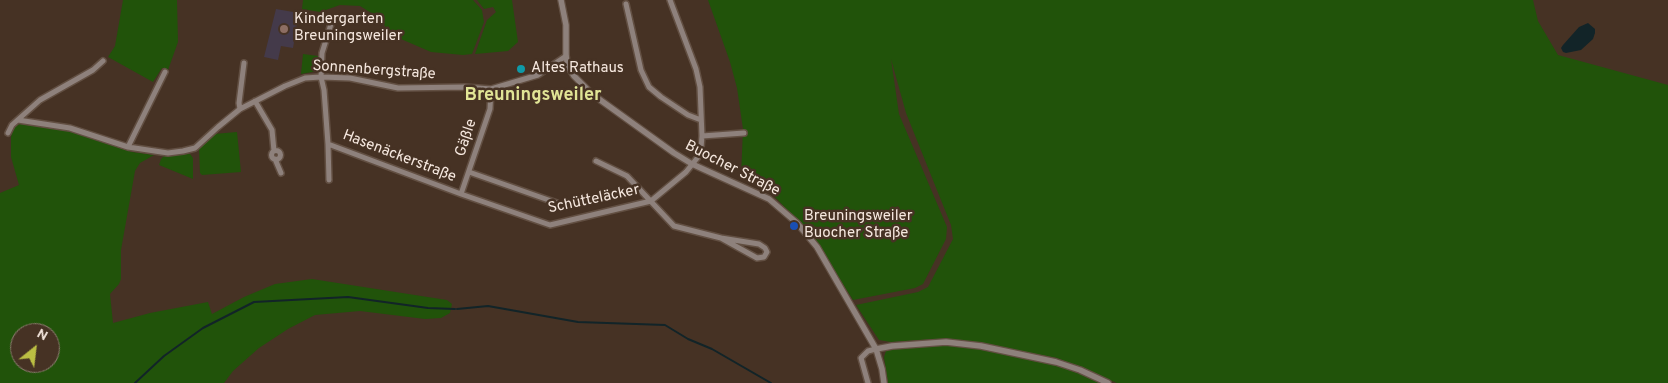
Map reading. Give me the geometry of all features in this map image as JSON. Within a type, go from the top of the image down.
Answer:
[{"type":"street","points":[[562,0],[566,24],[566,56]]},
{"type":"street","points":[[670,0],[696,69],[700,87],[701,148],[698,157],[692,164]]},
{"type":"street","points":[[626,4],[641,70],[649,86],[661,97],[688,115],[701,120]]},
{"type":"street","name":"Hasenäckerstraße","points":[[329,180],[328,144],[321,77],[322,53],[331,24]]},
{"type":"street","name":"Sonnenbergstraße","points":[[18,120],[70,128],[128,147],[168,153],[183,152],[195,148],[218,126],[240,109],[305,78],[350,78],[398,88],[465,87],[491,89],[538,75],[566,56]]},
{"type":"street","name":"Buocher Straße","points":[[566,56],[570,72],[592,94],[660,144],[692,164],[759,194],[780,207],[797,223],[817,247],[876,349],[884,383]]},
{"type":"street","points":[[8,133],[12,125],[40,100],[93,70],[103,61]]},
{"type":"street","points":[[240,109],[239,103],[244,63]]},
{"type":"street","points":[[128,147],[166,72]]},
{"type":"street","name":"Gäßle","points":[[461,194],[490,109],[491,89]]},
{"type":"street","points":[[255,101],[272,130],[274,151],[272,156],[281,173]]},
{"type":"street","points":[[702,136],[744,133]]},
{"type":"street","name":"Hasenäckerstraße","points":[[328,144],[461,194]]},
{"type":"street","points":[[596,161],[627,176],[674,226],[721,238],[759,244],[767,252],[764,257],[757,258],[721,238]]},
{"type":"street","name":"Schütteläcker","points":[[461,194],[550,225],[651,201],[692,164]]},
{"type":"street","points":[[469,172],[557,203]]},
{"type":"street","points":[[868,383],[861,358],[868,352],[901,345],[946,342],[981,346],[1056,362],[1080,370],[1108,383]]},
{"type":"shaded area","name":"Kindergarten Breuningsweiler","points":[[276,9],[299,13],[293,48],[281,46],[278,60],[264,57]]},
{"type":"shaded area","points":[[1588,23],[1595,29],[1593,39],[1581,50],[1563,52],[1561,48],[1563,45],[1579,27]]},
{"type":"green space","points":[[123,0],[177,0],[178,42],[168,70],[162,68],[153,82],[108,57],[115,46]]},
{"type":"green space","points":[[303,0],[473,0],[482,10],[484,22],[472,54],[431,52],[394,36],[376,16],[360,6],[340,5],[320,12],[302,9]]},
{"type":"green space","points":[[477,0],[512,0],[518,42],[508,51],[475,54],[487,20],[496,12],[493,7],[484,9]]},
{"type":"green space","points":[[708,0],[1533,0],[1538,21],[1558,55],[1668,85],[1668,383],[1117,383],[1057,358],[968,341],[934,339],[891,342],[879,340],[856,305],[918,292],[928,287],[953,239],[951,225],[906,113],[891,59],[899,114],[947,227],[946,239],[923,284],[915,288],[853,300],[812,235],[772,194],[757,184],[741,177],[743,129],[737,88]]},
{"type":"green space","points":[[303,54],[318,56],[318,71],[301,74]]},
{"type":"green space","points":[[20,124],[68,131],[132,152],[154,155],[140,163],[135,171],[121,250],[121,279],[110,294],[113,323],[150,313],[208,302],[212,314],[244,297],[275,284],[312,279],[447,300],[452,304],[450,313],[441,318],[425,319],[360,311],[315,315],[288,329],[259,348],[233,371],[224,383],[0,383],[0,193],[19,185],[11,157],[11,137],[14,127]]},
{"type":"green space","points":[[237,132],[241,172],[202,175],[200,173],[199,149],[214,134]]},
{"type":"green space","points":[[190,154],[193,158],[193,179],[159,165],[165,155]]},
{"type":"green space","points":[[936,345],[966,346],[1049,363],[1086,375],[1102,383],[888,383],[884,357],[886,351],[898,348]]},
{"type":"waterway","points":[[135,383],[164,356],[203,328],[254,302],[348,297],[428,308],[455,309]]},
{"type":"waterway","points":[[457,309],[488,306],[578,322],[665,325],[688,339],[712,349],[771,383]]},
{"type":"place","name":"Kindergarten Breuningsweiler","points":[[284,29]]},
{"type":"place","name":"Altes Rathaus","points":[[521,69]]},
{"type":"place","name":"Breuningsweiler Buocher Straße","points":[[794,226]]},
{"type":"district","name":"Breuningsweiler","points":[[533,96]]}]
